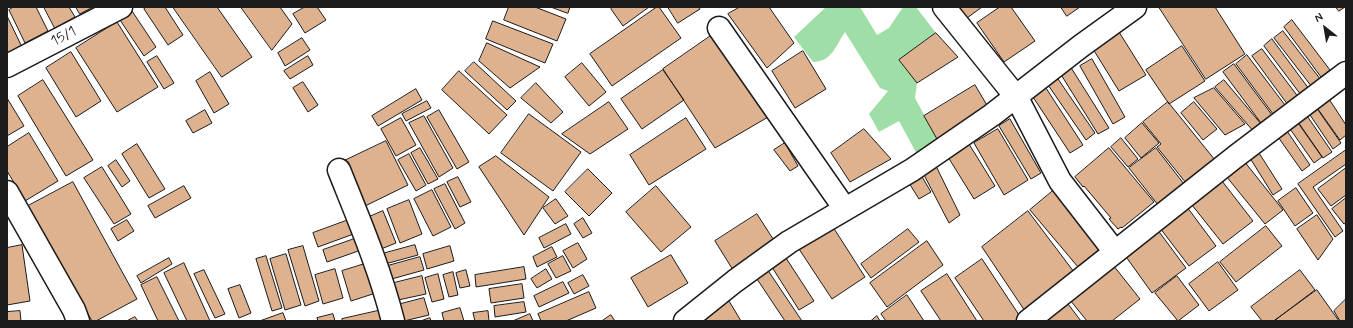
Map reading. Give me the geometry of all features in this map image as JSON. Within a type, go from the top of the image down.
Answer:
[{"type":"street","name":"15/1","points":[[7,66],[121,7]]},
{"type":"street","points":[[944,7],[1017,98],[1060,181],[1115,252]]},
{"type":"street","points":[[685,321],[735,281],[789,242],[912,170],[1017,98],[1082,46],[1135,7]]},
{"type":"street","points":[[719,28],[845,209]]},
{"type":"street","points":[[1028,321],[1346,73]]},
{"type":"street","points":[[339,170],[366,236],[394,321]]},
{"type":"street","points":[[7,192],[74,310],[78,321]]},
{"type":"green space","points":[[826,7],[860,7],[877,35],[889,28],[903,7],[916,7],[936,33],[899,60],[917,83],[915,98],[941,146],[919,158],[899,121],[879,132],[869,114],[888,91],[880,88],[845,32],[829,56],[825,59],[813,62],[794,37]]},
{"type":"building","points":[[14,7],[36,7],[48,31],[25,43],[9,10]]},
{"type":"building","points":[[44,7],[69,7],[75,17],[55,28]]},
{"type":"building","points":[[76,7],[93,7],[80,14]]},
{"type":"building","points":[[147,7],[165,7],[183,35],[168,45],[144,9]]},
{"type":"building","points":[[173,7],[217,7],[252,57],[222,77]]},
{"type":"building","points":[[241,7],[280,7],[292,24],[272,50]]},
{"type":"building","points":[[305,7],[317,7],[326,20],[305,33],[293,14]]},
{"type":"building","points":[[509,7],[535,7],[566,19],[557,41],[504,20]]},
{"type":"building","points":[[551,7],[570,7],[568,13]]},
{"type":"building","points":[[613,7],[649,7],[623,26],[611,9]]},
{"type":"building","points":[[659,7],[681,38],[612,86],[590,54]]},
{"type":"building","points":[[668,7],[699,7],[700,9],[678,23]]},
{"type":"building","points":[[740,7],[769,7],[794,43],[767,68],[728,14]]},
{"type":"building","points":[[960,7],[982,7],[967,18]]},
{"type":"building","points":[[1000,7],[1011,7],[1035,41],[1004,62],[977,23]]},
{"type":"building","points":[[1061,7],[1080,7],[1067,16]]},
{"type":"building","points":[[1159,7],[1215,7],[1245,54],[1206,79]]},
{"type":"building","points":[[1336,7],[1345,7],[1339,11]]},
{"type":"building","points":[[132,11],[156,47],[144,56],[120,20]]},
{"type":"building","points":[[7,16],[22,47],[7,54]]},
{"type":"building","points":[[1292,20],[1330,70],[1321,77],[1284,27]]},
{"type":"building","points":[[493,21],[553,44],[545,63],[486,39]]},
{"type":"building","points":[[117,22],[158,87],[117,112],[76,48]]},
{"type":"building","points":[[1283,31],[1321,80],[1312,87],[1274,38]]},
{"type":"building","points":[[1119,32],[1146,75],[1119,91],[1093,49]]},
{"type":"building","points":[[715,33],[775,113],[715,148],[663,69]]},
{"type":"building","points":[[936,33],[958,57],[917,83],[899,60]]},
{"type":"building","points":[[302,38],[310,50],[285,66],[278,53]]},
{"type":"building","points":[[1272,39],[1309,89],[1301,95],[1264,46]]},
{"type":"building","points":[[487,43],[540,67],[510,88],[479,61]]},
{"type":"building","points":[[1182,46],[1205,81],[1169,104],[1146,70]]},
{"type":"building","points":[[1262,49],[1299,98],[1288,105],[1252,56]]},
{"type":"building","points":[[803,51],[826,89],[795,108],[772,71]]},
{"type":"building","points":[[71,52],[101,101],[76,117],[46,68]]},
{"type":"building","points":[[1247,55],[1288,109],[1276,118],[1236,64]]},
{"type":"building","points":[[157,56],[174,83],[164,89],[147,62]]},
{"type":"building","points":[[308,56],[313,65],[290,79],[284,71]]},
{"type":"building","points":[[1092,59],[1125,117],[1113,124],[1080,66]]},
{"type":"building","points":[[474,62],[516,101],[507,110],[465,71]]},
{"type":"building","points":[[582,63],[606,92],[589,106],[565,77]]},
{"type":"building","points":[[1234,64],[1275,119],[1264,127],[1223,72]]},
{"type":"building","points":[[1070,66],[1109,128],[1098,134],[1060,73]]},
{"type":"building","points":[[663,70],[684,100],[642,129],[621,99]]},
{"type":"building","points":[[459,71],[507,115],[489,134],[442,90]]},
{"type":"building","points":[[210,72],[229,104],[214,113],[196,81]]},
{"type":"building","points":[[1056,76],[1095,133],[1086,140],[1046,82]]},
{"type":"building","points":[[43,80],[93,160],[66,176],[18,96]]},
{"type":"building","points":[[1224,80],[1262,125],[1254,132],[1215,87]]},
{"type":"building","points":[[303,82],[318,105],[308,112],[293,88]]},
{"type":"building","points":[[536,83],[563,112],[551,123],[521,98]]},
{"type":"building","points":[[975,85],[991,112],[941,146],[924,116]]},
{"type":"building","points":[[1044,85],[1083,145],[1070,153],[1031,94]]},
{"type":"building","points":[[1214,88],[1245,124],[1225,135],[1194,98]]},
{"type":"building","points":[[416,89],[422,100],[378,126],[372,116]]},
{"type":"building","points":[[1327,96],[1346,125],[1346,135],[1340,140],[1315,105]]},
{"type":"building","points":[[7,98],[24,126],[7,136]]},
{"type":"building","points":[[427,101],[431,108],[406,121],[402,114]]},
{"type":"building","points":[[609,102],[628,129],[590,154],[562,134]]},
{"type":"building","points":[[1168,102],[1215,160],[1186,183],[1157,147],[1161,144],[1143,122]]},
{"type":"building","points":[[1194,102],[1217,129],[1203,140],[1181,113]]},
{"type":"building","points":[[1316,107],[1341,143],[1333,149],[1308,112]]},
{"type":"building","points":[[205,110],[212,123],[193,133],[186,121]]},
{"type":"building","points":[[439,110],[469,162],[457,169],[427,117]]},
{"type":"building","points":[[1305,113],[1332,152],[1323,158],[1296,119]]},
{"type":"building","points":[[529,114],[581,152],[553,191],[501,153]]},
{"type":"building","points":[[424,116],[453,168],[439,177],[409,123]]},
{"type":"building","points":[[401,118],[416,145],[396,156],[381,129]]},
{"type":"building","points":[[686,118],[706,149],[649,185],[630,155]]},
{"type":"building","points":[[1010,119],[1041,173],[1031,179],[999,126]]},
{"type":"building","points":[[1296,120],[1322,157],[1314,163],[1288,126]]},
{"type":"building","points":[[1142,123],[1159,143],[1141,158],[1125,138]]},
{"type":"building","points":[[1285,128],[1310,165],[1302,171],[1276,134]]},
{"type":"building","points":[[864,129],[891,159],[850,182],[831,153]]},
{"type":"building","points":[[998,129],[1028,180],[1004,195],[974,143]]},
{"type":"building","points":[[29,133],[58,181],[25,201],[7,171],[7,147]]},
{"type":"building","points":[[1121,138],[1138,159],[1128,167],[1111,147]]},
{"type":"building","points":[[386,141],[408,185],[363,207],[342,162]]},
{"type":"building","points":[[785,143],[798,166],[790,171],[774,150]]},
{"type":"building","points":[[137,144],[165,189],[149,198],[122,154]]},
{"type":"building","points":[[969,144],[995,186],[974,199],[948,157]]},
{"type":"building","points":[[420,148],[438,179],[428,184],[411,153]]},
{"type":"building","points":[[1109,148],[1154,202],[1122,228],[1121,227],[1118,229],[1109,219],[1111,218],[1075,177]]},
{"type":"building","points":[[1156,148],[1184,184],[1158,205],[1129,168]]},
{"type":"building","points":[[1346,150],[1346,164],[1313,187],[1343,231],[1335,237],[1298,184]]},
{"type":"building","points":[[1259,153],[1282,189],[1273,195],[1250,158]]},
{"type":"building","points":[[409,154],[426,185],[416,191],[398,160]]},
{"type":"building","points":[[496,156],[549,197],[524,235],[479,167]]},
{"type":"building","points":[[116,160],[130,181],[122,187],[108,166]]},
{"type":"building","points":[[1244,161],[1283,210],[1265,224],[1226,176]]},
{"type":"building","points":[[936,166],[960,215],[949,223],[923,173]]},
{"type":"building","points":[[102,167],[131,214],[114,224],[84,178]]},
{"type":"building","points":[[1346,168],[1346,195],[1331,206],[1318,189]]},
{"type":"building","points":[[588,169],[612,193],[589,216],[565,192]]},
{"type":"building","points":[[921,175],[931,192],[919,199],[909,183]]},
{"type":"building","points":[[458,177],[471,202],[460,207],[447,182]]},
{"type":"building","points":[[1222,181],[1253,221],[1223,244],[1192,205]]},
{"type":"building","points":[[73,182],[137,299],[96,321],[92,321],[28,206]]},
{"type":"building","points":[[445,184],[465,223],[455,229],[434,189]]},
{"type":"building","points":[[184,186],[191,198],[155,218],[148,206]]},
{"type":"building","points":[[656,186],[691,227],[661,252],[626,212]]},
{"type":"building","points":[[1296,188],[1313,213],[1295,226],[1278,201]]},
{"type":"building","points":[[432,190],[451,227],[433,236],[414,199]]},
{"type":"building","points":[[1054,190],[1102,247],[1078,267],[1030,210]]},
{"type":"building","points":[[1346,198],[1346,223],[1344,224],[1332,209]]},
{"type":"building","points":[[556,199],[568,216],[555,224],[543,208]]},
{"type":"building","points":[[409,200],[422,234],[400,243],[387,209]]},
{"type":"building","points":[[1187,207],[1216,246],[1189,266],[1160,228]]},
{"type":"building","points":[[383,211],[396,243],[381,249],[369,217]]},
{"type":"building","points":[[1028,211],[1074,272],[1025,311],[982,247]]},
{"type":"building","points":[[757,214],[775,242],[733,270],[715,241]]},
{"type":"building","points":[[1317,215],[1333,239],[1318,260],[1297,229]]},
{"type":"building","points":[[354,218],[359,232],[318,247],[313,233]]},
{"type":"building","points":[[583,218],[592,233],[583,238],[574,224]]},
{"type":"building","points":[[127,220],[134,231],[118,241],[111,229]]},
{"type":"building","points":[[566,224],[571,234],[544,248],[539,238]]},
{"type":"building","points":[[1266,226],[1282,246],[1236,282],[1220,262]]},
{"type":"building","points":[[833,227],[865,277],[832,299],[799,249]]},
{"type":"building","points":[[908,229],[919,242],[871,278],[861,264]]},
{"type":"building","points":[[1157,229],[1186,268],[1152,293],[1124,254]]},
{"type":"building","points":[[360,237],[364,249],[327,262],[323,250]]},
{"type":"building","points":[[927,241],[943,265],[887,307],[870,283]]},
{"type":"building","points":[[578,243],[587,259],[573,268],[563,251]]},
{"type":"building","points":[[22,245],[30,301],[7,305],[7,248]]},
{"type":"building","points":[[415,245],[418,255],[385,264],[382,254]]},
{"type":"building","points":[[303,246],[319,301],[305,306],[288,250]]},
{"type":"building","points":[[450,246],[454,261],[427,269],[423,254]]},
{"type":"building","points":[[552,247],[557,257],[537,267],[533,257]]},
{"type":"building","points":[[286,254],[301,305],[285,310],[270,259]]},
{"type":"building","points":[[671,255],[688,283],[648,307],[631,278]]},
{"type":"building","points":[[266,256],[282,308],[272,311],[256,259]]},
{"type":"building","points":[[563,256],[571,271],[556,278],[548,264]]},
{"type":"building","points":[[420,257],[424,270],[388,280],[384,267]]},
{"type":"building","points":[[169,258],[172,264],[141,283],[137,276]]},
{"type":"building","points":[[786,258],[814,301],[799,310],[772,267]]},
{"type":"building","points":[[982,259],[1023,321],[984,321],[955,278]]},
{"type":"building","points":[[371,262],[379,292],[351,301],[342,271]]},
{"type":"building","points":[[1218,262],[1238,290],[1209,311],[1189,284]]},
{"type":"building","points":[[184,263],[210,321],[187,321],[164,273]]},
{"type":"building","points":[[1113,265],[1140,299],[1112,321],[1087,321],[1070,300]]},
{"type":"building","points":[[524,267],[526,279],[476,287],[475,275]]},
{"type":"building","points":[[335,269],[343,298],[323,304],[315,275]]},
{"type":"building","points":[[546,269],[552,279],[537,288],[531,279]]},
{"type":"building","points":[[767,269],[802,321],[785,321],[755,276]]},
{"type":"building","points":[[204,270],[225,314],[215,318],[194,274]]},
{"type":"building","points":[[466,270],[470,286],[460,288],[456,273]]},
{"type":"building","points":[[1300,270],[1315,290],[1274,321],[1262,321],[1251,307]]},
{"type":"building","points":[[453,272],[458,295],[449,297],[443,275]]},
{"type":"building","points":[[438,274],[444,299],[432,302],[425,278]]},
{"type":"building","points":[[947,274],[977,321],[941,321],[921,291]]},
{"type":"building","points":[[583,275],[589,286],[574,294],[568,283]]},
{"type":"building","points":[[422,276],[426,294],[398,300],[394,283]]},
{"type":"building","points":[[1177,276],[1199,305],[1178,321],[1155,293]]},
{"type":"building","points":[[157,277],[179,321],[158,321],[141,285]]},
{"type":"building","points":[[563,282],[569,293],[539,307],[534,296]]},
{"type":"building","points":[[522,284],[524,298],[491,303],[489,289]]},
{"type":"building","points":[[240,285],[251,313],[239,318],[228,289]]},
{"type":"building","points":[[1317,290],[1339,321],[1274,321]]},
{"type":"building","points":[[589,292],[596,308],[566,321],[541,321],[538,314]]},
{"type":"building","points":[[907,295],[924,321],[886,321],[881,314]]},
{"type":"building","points":[[424,298],[429,315],[404,321],[397,305]]},
{"type":"building","points":[[1346,299],[1346,321],[1340,321],[1334,311]]},
{"type":"building","points":[[1065,300],[1081,321],[1038,321]]},
{"type":"building","points":[[729,301],[741,321],[696,321]]},
{"type":"building","points":[[524,302],[526,312],[495,317],[494,306]]},
{"type":"building","points":[[460,308],[464,321],[444,321],[442,313]]},
{"type":"building","points":[[382,310],[385,321],[342,321],[342,319]]},
{"type":"building","points":[[20,311],[21,321],[7,321],[7,312]]},
{"type":"building","points":[[488,311],[489,321],[475,321],[473,313]]},
{"type":"building","points":[[283,313],[286,321],[260,321]]},
{"type":"building","points":[[333,314],[335,321],[318,321],[317,318]]},
{"type":"building","points":[[530,314],[533,321],[513,321]]},
{"type":"building","points":[[611,315],[615,321],[602,321]]},
{"type":"building","points":[[877,316],[880,321],[871,321]]},
{"type":"building","points":[[135,317],[138,321],[127,321]]},
{"type":"building","points":[[430,318],[431,321],[421,321]]}]
